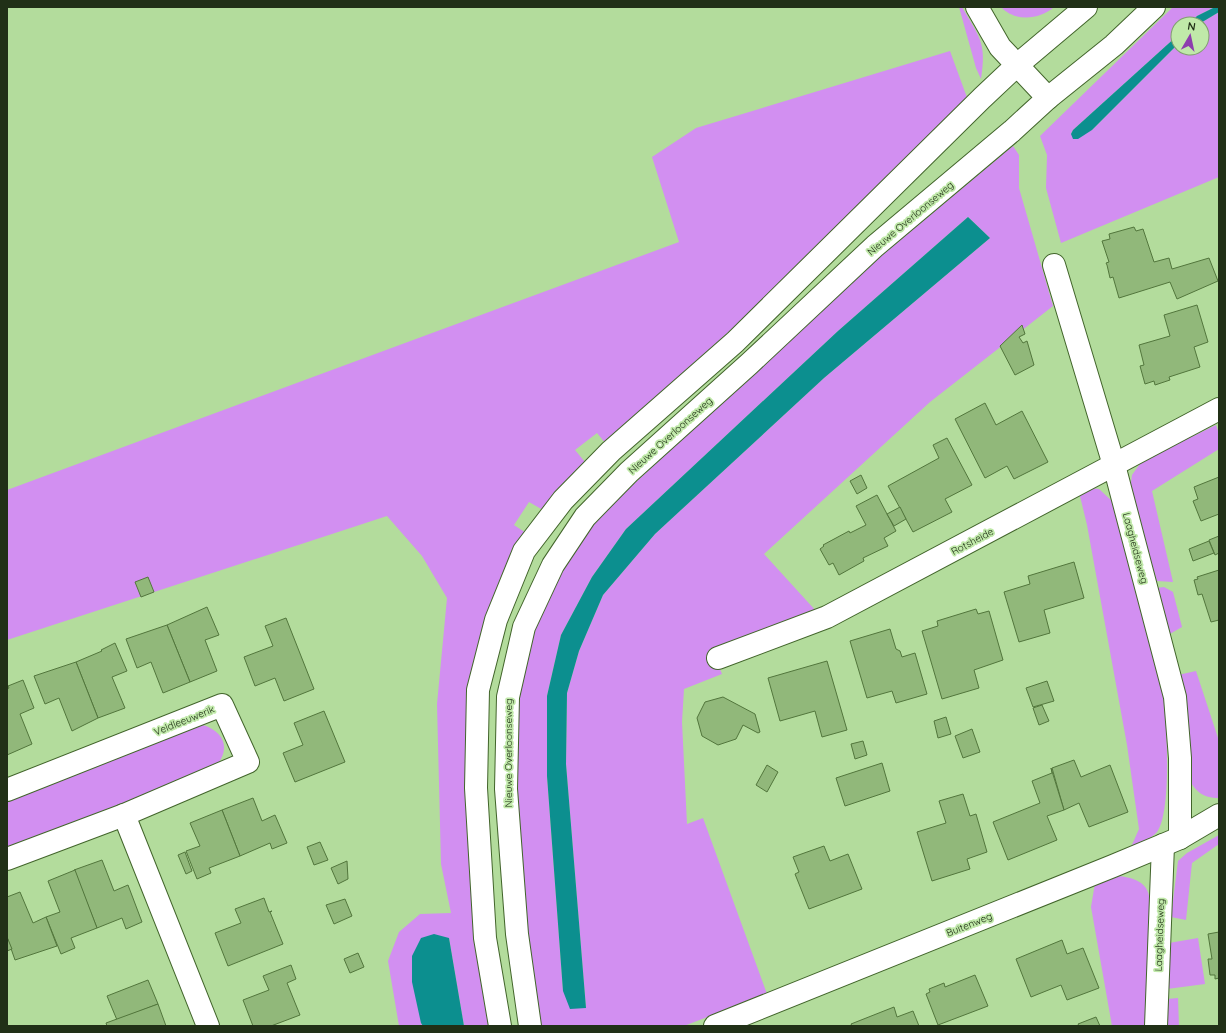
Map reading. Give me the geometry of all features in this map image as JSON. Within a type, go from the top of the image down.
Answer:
[{"type":"street","points":[[977,7],[1000,47],[1016,66],[1048,98]]},
{"type":"street","points":[[500,1026],[485,938],[476,788],[478,690],[496,620],[524,551],[563,500],[606,456],[735,342],[1016,66],[1086,7]]},
{"type":"street","name":"Nieuwe Overloonseweg","points":[[530,1026],[517,934],[506,789],[508,697],[524,627],[553,565],[585,517],[629,472],[749,364],[864,256],[988,152],[1048,98],[1114,46],[1154,7]]},
{"type":"street","name":"Laagheidseweg","points":[[1054,265],[1114,465],[1175,697],[1180,758],[1171,841],[1156,1026]]},
{"type":"street","name":"Rotsheide","points":[[718,658],[827,617],[1219,410]]},
{"type":"street","name":"Veldleeuwerik","points":[[7,790],[222,705],[248,762],[124,815],[7,859]]},
{"type":"street","points":[[124,815],[208,1026]]},
{"type":"street","name":"Buitenweg","points":[[715,1026],[1106,869],[1171,841],[1219,815]]},
{"type":"shaded area","points":[[959,7],[962,7],[980,40],[983,56],[981,79],[976,68]]},
{"type":"shaded area","points":[[1001,7],[1054,7],[1041,15],[1027,18],[1013,15]]},
{"type":"shaded area","points":[[1173,7],[1215,7],[1197,16],[1170,16],[1170,42],[1073,130],[1071,134],[1092,130],[1170,52],[1170,56],[1210,56],[1210,17],[1219,12],[1219,177],[1061,243],[1046,188],[1047,155],[1040,136]]},
{"type":"shaded area","points":[[950,51],[969,103],[747,315],[606,444],[597,433],[575,450],[585,462],[543,510],[529,502],[514,525],[526,533],[472,671],[492,1026],[464,1026],[449,938],[421,1023],[423,1026],[399,1026],[388,961],[399,932],[420,914],[451,913],[441,864],[437,704],[447,598],[422,556],[387,516],[7,640],[7,490],[679,242],[652,157],[696,128]]},
{"type":"shaded area","points":[[1013,146],[1019,155],[1019,188],[1053,306],[930,402],[764,554],[816,611],[719,667],[722,674],[684,689],[682,722],[687,824],[703,818],[767,994],[684,1026],[539,1026],[523,910],[515,722],[529,637],[567,558],[598,517],[880,257]],"holes":[[[968,217],[990,238],[824,378],[655,534],[603,595],[579,651],[567,693],[566,764],[586,1008],[563,991],[547,776],[547,696],[561,635],[592,577],[626,529],[838,331]]]},
{"type":"shaded area","points":[[1216,425],[1219,434],[1219,449],[1152,491],[1173,582],[1157,581],[1130,490],[1132,475],[1142,461]]},
{"type":"shaded area","points":[[1090,488],[1099,489],[1113,502],[1163,693],[1165,706],[1167,786],[1162,821],[1157,832],[1148,839],[1131,847],[1139,829],[1127,745],[1087,525],[1079,492]]},
{"type":"shaded area","points":[[1164,587],[1173,592],[1182,627],[1168,635],[1156,588]]},
{"type":"shaded area","points":[[1196,671],[1219,741],[1219,798],[1208,797],[1200,793],[1196,790],[1187,776],[1178,675]]},
{"type":"shaded area","points":[[203,725],[216,732],[221,737],[223,742],[223,754],[215,767],[7,849],[7,800],[195,726]]},
{"type":"shaded area","points":[[1219,835],[1219,844],[1192,863],[1186,920],[1171,917],[1178,861],[1187,853]]},
{"type":"shaded area","points":[[1118,876],[1128,877],[1141,883],[1148,891],[1149,896],[1151,912],[1146,1026],[1112,1026],[1091,907],[1095,883]]},
{"type":"shaded area","points":[[1198,938],[1205,984],[1167,989],[1169,943]]},
{"type":"shaded area","points":[[1178,998],[1179,1026],[1165,1026],[1167,999]]},
{"type":"water","points":[[1215,7],[1219,7],[1219,12],[1210,17],[1210,16],[1197,16]]},
{"type":"water","points":[[1170,42],[1170,52],[1092,130],[1078,139],[1073,139],[1071,134],[1073,130]]},
{"type":"water","points":[[968,217],[990,238],[824,378],[655,534],[603,595],[579,651],[567,693],[566,764],[586,1008],[570,1009],[563,991],[547,776],[547,696],[561,635],[592,577],[626,529],[838,331]]},
{"type":"water","points":[[434,934],[449,938],[464,1026],[423,1026],[421,1023],[412,982],[412,956],[421,938]]},
{"type":"building","points":[[1134,227],[1136,231],[1143,229],[1154,262],[1169,258],[1172,269],[1209,258],[1218,281],[1177,299],[1170,282],[1119,298],[1113,277],[1110,278],[1106,263],[1109,262],[1102,241],[1110,239],[1109,234]]},
{"type":"building","points":[[1197,305],[1208,342],[1194,347],[1200,367],[1169,377],[1170,380],[1155,385],[1154,381],[1145,384],[1140,366],[1144,365],[1139,345],[1170,336],[1164,315]]},
{"type":"building","points":[[1022,325],[1025,334],[1019,337],[1023,343],[1027,341],[1034,365],[1015,375],[1000,346]]},
{"type":"building","points":[[985,403],[996,425],[1022,411],[1048,462],[1014,479],[1007,466],[985,478],[955,419]]},
{"type":"building","points":[[947,438],[972,485],[945,499],[952,512],[913,532],[888,486],[939,458],[933,445]]},
{"type":"building","points":[[861,475],[867,488],[857,494],[850,481]]},
{"type":"building","points":[[1219,477],[1219,514],[1201,521],[1193,501],[1198,499],[1194,487]]},
{"type":"building","points":[[877,495],[896,531],[884,538],[888,546],[863,558],[864,561],[839,575],[833,563],[829,565],[820,549],[824,546],[823,545],[849,531],[850,533],[866,525],[856,506]]},
{"type":"building","points":[[900,507],[906,519],[894,526],[887,514]]},
{"type":"building","points":[[1219,536],[1219,553],[1215,555],[1209,540]]},
{"type":"building","points":[[1209,541],[1214,553],[1193,561],[1189,549]]},
{"type":"building","points":[[1074,562],[1084,598],[1044,610],[1050,633],[1019,642],[1004,592],[1030,584],[1028,576]]},
{"type":"building","points":[[1219,570],[1219,620],[1211,622],[1202,594],[1198,595],[1194,580],[1198,579],[1197,577]]},
{"type":"building","points":[[148,577],[154,592],[141,597],[135,582]]},
{"type":"building","points":[[207,607],[219,635],[205,640],[217,671],[190,682],[167,625]]},
{"type":"building","points":[[976,609],[978,614],[989,611],[1003,660],[974,670],[979,688],[942,699],[922,631],[938,626],[937,621]]},
{"type":"building","points":[[286,618],[314,689],[284,701],[275,678],[255,686],[244,657],[273,646],[265,626]]},
{"type":"building","points":[[167,625],[190,682],[163,693],[151,662],[137,668],[126,639]]},
{"type":"building","points":[[890,629],[896,649],[900,651],[902,657],[915,653],[927,694],[896,703],[892,691],[867,698],[850,641]]},
{"type":"building","points":[[115,643],[127,671],[112,677],[125,708],[98,718],[76,662],[102,651],[101,650]]},
{"type":"building","points":[[827,661],[847,730],[822,737],[815,711],[780,721],[768,678]]},
{"type":"building","points":[[76,662],[98,718],[72,731],[59,698],[45,704],[34,676]]},
{"type":"building","points":[[23,680],[34,708],[20,714],[32,744],[7,755],[7,689],[9,688],[8,686]]},
{"type":"building","points":[[1047,681],[1054,701],[1033,707],[1026,688]]},
{"type":"building","points":[[723,697],[755,714],[760,732],[758,733],[743,725],[736,739],[718,745],[702,736],[697,718],[705,702]]},
{"type":"building","points":[[1042,705],[1049,721],[1039,725],[1033,708]]},
{"type":"building","points":[[324,711],[345,762],[295,782],[283,753],[303,745],[294,723]]},
{"type":"building","points":[[946,717],[951,734],[938,738],[934,721]]},
{"type":"building","points":[[972,729],[980,752],[963,758],[955,736]]},
{"type":"building","points":[[863,741],[867,755],[855,759],[851,744]]},
{"type":"building","points":[[1074,760],[1081,777],[1110,765],[1128,812],[1089,827],[1079,803],[1064,810],[1052,768]]},
{"type":"building","points":[[882,763],[890,791],[845,806],[836,778]]},
{"type":"building","points":[[767,765],[778,772],[767,792],[756,785]]},
{"type":"building","points":[[1051,768],[1064,810],[1047,816],[1057,840],[1008,860],[993,822],[1040,803],[1032,781],[1052,773]]},
{"type":"building","points":[[963,794],[970,816],[976,814],[987,852],[967,859],[970,869],[932,881],[917,832],[946,823],[939,801]]},
{"type":"building","points":[[253,798],[262,821],[275,815],[287,843],[272,849],[270,843],[240,856],[222,810]]},
{"type":"building","points":[[222,810],[240,856],[209,868],[211,873],[197,879],[186,851],[200,846],[190,823]]},
{"type":"building","points":[[320,842],[328,860],[314,865],[307,847]]},
{"type":"building","points":[[824,846],[830,861],[848,854],[862,889],[809,909],[795,874],[799,872],[793,857]]},
{"type":"building","points":[[185,852],[192,871],[186,874],[178,855]]},
{"type":"building","points":[[102,860],[114,891],[128,885],[142,922],[126,929],[122,918],[97,928],[74,870]]},
{"type":"building","points":[[347,861],[348,879],[338,884],[331,868]]},
{"type":"building","points":[[75,870],[97,928],[71,938],[75,948],[61,954],[46,917],[60,912],[48,881]]},
{"type":"building","points":[[20,892],[33,923],[46,917],[57,946],[15,960],[7,937],[7,897]]},
{"type":"building","points":[[264,898],[269,912],[272,911],[270,912],[283,944],[228,966],[215,933],[241,923],[235,909]]},
{"type":"building","points":[[345,899],[352,916],[334,924],[326,905]]},
{"type":"building","points":[[1219,932],[1219,978],[1215,979],[1215,975],[1210,975],[1208,959],[1212,959],[1208,934]]},
{"type":"building","points":[[7,937],[12,949],[7,951]]},
{"type":"building","points":[[1062,940],[1067,954],[1083,948],[1099,988],[1067,1000],[1061,985],[1031,997],[1016,959]]},
{"type":"building","points":[[358,953],[364,967],[350,973],[344,959]]},
{"type":"building","points":[[291,965],[296,979],[287,983],[300,1015],[271,1026],[253,1026],[243,1000],[269,990],[263,976]]},
{"type":"building","points":[[975,975],[988,1006],[938,1025],[926,994],[930,992],[929,989],[944,983],[945,987]]},
{"type":"building","points":[[148,980],[158,1004],[117,1020],[107,996]]},
{"type":"building","points":[[158,1004],[166,1026],[107,1026],[106,1023]]},
{"type":"building","points":[[894,1007],[897,1017],[913,1011],[919,1026],[852,1026],[851,1024]]},
{"type":"building","points":[[1096,1017],[1100,1026],[1079,1026],[1078,1024]]}]
